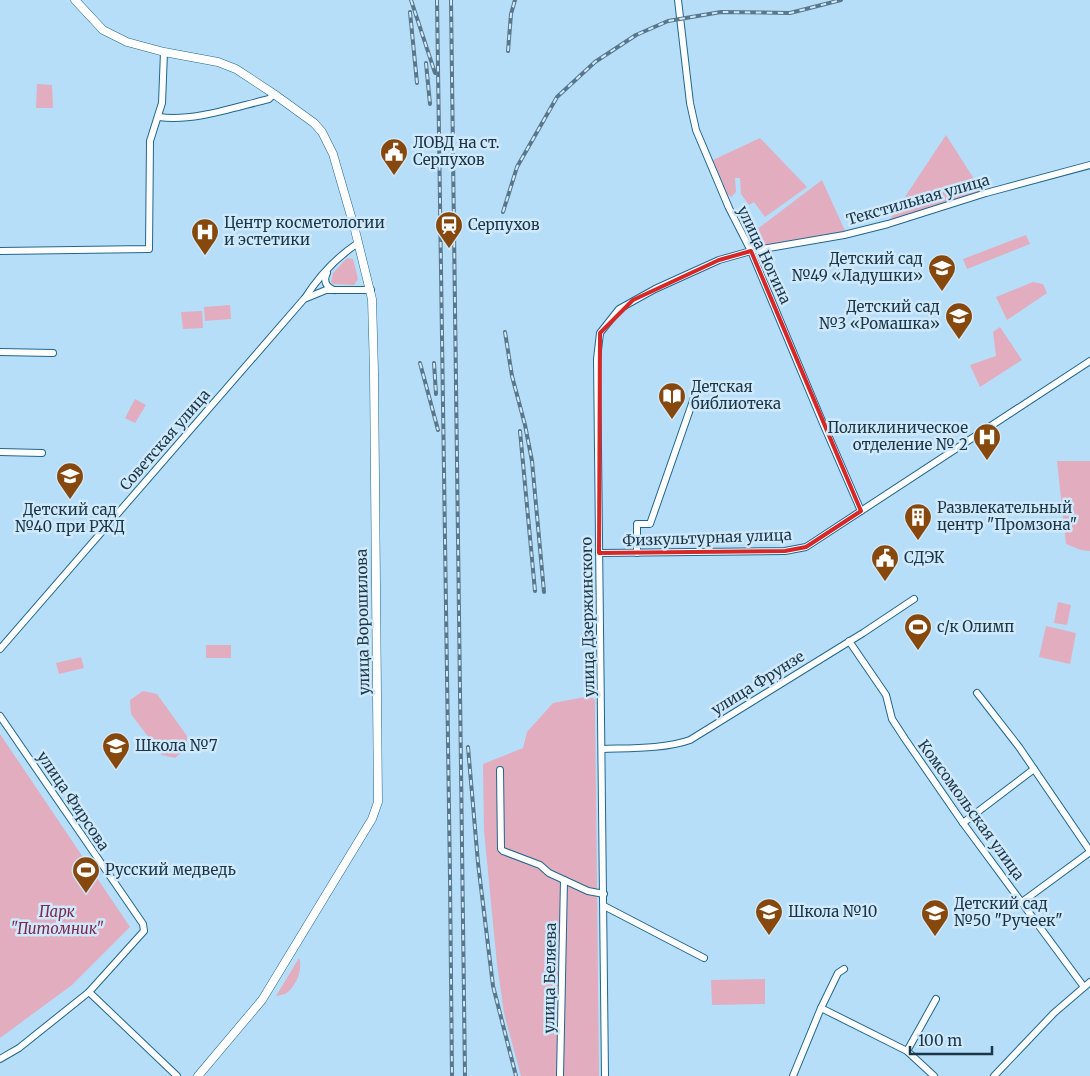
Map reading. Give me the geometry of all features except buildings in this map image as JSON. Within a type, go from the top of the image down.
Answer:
[{"type":"main road","points":[[75,0],[103,30],[127,42],[230,66],[274,94]]},
{"type":"main road","name":"улица Ворошилова","points":[[198,1076],[265,996],[372,819],[378,802],[374,370],[371,290],[333,154],[322,132],[314,123],[274,94]]},
{"type":"street","name":"улица Ногина","points":[[678,0],[690,103],[696,130],[729,208],[751,251],[861,511]]},
{"type":"street","points":[[0,251],[149,249],[150,144],[162,103],[164,52]]},
{"type":"street","points":[[159,117],[180,118],[194,116],[269,99],[274,94]]},
{"type":"street","name":"Текстильная улица","points":[[751,251],[846,234],[882,225],[986,193],[1090,165]]},
{"type":"street","name":"Советская улица","points":[[0,649],[304,299],[329,267],[358,243]]},
{"type":"street","name":"улица Дзержинского","points":[[605,1076],[597,359],[600,333],[620,310],[633,300],[719,260],[751,251]]},
{"type":"street","points":[[329,267],[325,280],[329,288],[335,291]]},
{"type":"street","points":[[304,299],[321,291],[371,290]]},
{"type":"street","points":[[0,352],[52,354]]},
{"type":"street","name":"Физкультурная улица","points":[[599,553],[785,551],[806,547],[1090,362]]},
{"type":"street","points":[[637,553],[636,524],[650,524],[695,395]]},
{"type":"street","points":[[0,452],[42,453]]},
{"type":"street","name":"улица Фрунзе","points":[[602,749],[638,748],[682,743],[690,740],[849,640],[863,634],[914,599]]},
{"type":"street","name":"Комсомольская улица","points":[[849,640],[886,694],[892,719],[963,823],[1084,987]]},
{"type":"street","points":[[977,693],[1007,730],[1090,852],[1022,902]]},
{"type":"street","name":"улица Фирсова","points":[[0,716],[143,924],[144,931],[89,992],[19,1048],[0,1059]]},
{"type":"street","points":[[963,823],[1034,769]]},
{"type":"street","points":[[500,770],[501,849],[540,865],[549,872],[588,891],[604,894]]},
{"type":"street","name":"улица Беляева","points":[[560,1076],[564,880]]},
{"type":"street","points":[[604,906],[704,958]]},
{"type":"street","points":[[793,1076],[821,1008],[838,973],[844,969]]},
{"type":"street","points":[[994,1076],[1054,1013],[1090,982]]},
{"type":"street","points":[[89,992],[177,1076]]},
{"type":"street","points":[[907,1050],[936,999]]},
{"type":"street","points":[[821,1008],[907,1050],[934,1076]]},
{"type":"highlighted area","points":[[751,251],[861,511],[806,547],[785,551],[599,553],[600,333],[633,300],[719,260]]},
{"type":"green space","points":[[37,84],[52,85],[53,108],[36,108]]},
{"type":"green space","points":[[946,135],[983,193],[889,221]]},
{"type":"green space","points":[[760,138],[807,187],[765,217],[754,202],[749,205],[741,194],[740,178],[735,178],[736,192],[731,197],[727,194],[713,160]]},
{"type":"green space","points":[[822,180],[846,233],[749,250],[752,233]]},
{"type":"green space","points":[[1026,235],[1030,244],[967,269],[963,259]]},
{"type":"green space","points":[[347,258],[353,259],[358,279],[354,285],[333,284],[331,282],[333,273]]},
{"type":"green space","points":[[1033,282],[1043,284],[1047,293],[1007,320],[996,297]]},
{"type":"green space","points":[[230,305],[231,319],[205,321],[204,307]]},
{"type":"green space","points":[[202,311],[203,328],[183,329],[181,312]]},
{"type":"green space","points":[[1000,327],[1022,360],[980,387],[970,365],[996,356],[993,332]]},
{"type":"green space","points":[[135,399],[146,405],[135,423],[125,418]]},
{"type":"green space","points":[[1057,461],[1090,461],[1090,551],[1081,550],[1066,544]]},
{"type":"green space","points":[[1058,602],[1071,605],[1067,625],[1054,623]]},
{"type":"green space","points":[[1046,626],[1076,633],[1070,664],[1039,657]]},
{"type":"green space","points":[[206,645],[231,645],[231,658],[206,658]]},
{"type":"green space","points":[[81,657],[84,668],[59,674],[56,663]]},
{"type":"green space","points":[[143,691],[157,694],[187,736],[187,748],[175,758],[162,755],[131,714],[130,700]]},
{"type":"green space","points":[[590,696],[595,700],[599,1076],[521,1076],[504,1013],[497,964],[484,831],[483,764],[523,748],[527,732],[553,703]]},
{"type":"green space","name":"Парк \"Питомник\"","points":[[0,734],[130,927],[72,985],[0,1038]]},
{"type":"green space","points":[[299,958],[300,971],[294,985],[287,993],[276,996]]},
{"type":"green space","points":[[765,979],[765,1004],[712,1005],[711,980]]},
{"type":"railway","points":[[411,0],[435,73]]},
{"type":"railway","points":[[437,0],[452,1076]]},
{"type":"railway","points":[[451,0],[465,1076]]},
{"type":"railway","points":[[508,51],[511,14],[515,0]]},
{"type":"railway","points":[[503,212],[517,167],[557,97],[595,62],[636,35],[668,21],[721,12],[790,13],[841,0]]},
{"type":"railway","points":[[410,12],[417,83]]},
{"type":"railway","points":[[426,63],[430,104]]},
{"type":"railway","points":[[505,332],[512,376],[532,461],[544,592]]},
{"type":"railway","points":[[420,363],[438,430]]},
{"type":"railway","points":[[434,363],[436,394]]},
{"type":"railway","points":[[520,431],[535,591]]},
{"type":"railway","points":[[468,747],[478,863],[493,986],[516,1076]]},
{"type":"place","name":"ЛОВД на ст. Серпухов","points":[[394,176]]},
{"type":"place","name":"Серпухов","points":[[449,249]]},
{"type":"place","name":"Центр косметологии и эстетики","points":[[205,256]]},
{"type":"place","name":"Детский сад №49 «Ладушки»","points":[[942,292]]},
{"type":"place","name":"Детский сад №3 «Ромашка»","points":[[959,340]]},
{"type":"place","name":"Детская библиотека","points":[[672,420]]},
{"type":"place","name":"Поликлиническое отделение № 2","points":[[987,461]]},
{"type":"place","name":"Детский сад №40 при РЖД","points":[[70,500]]},
{"type":"place","name":"Развлекательный центр \"Промзона\"","points":[[918,541]]},
{"type":"place","name":"СДЭК","points":[[885,582]]},
{"type":"place","name":"с/к Олимп","points":[[918,651]]},
{"type":"place","name":"Школа №7","points":[[116,770]]},
{"type":"place","name":"Русский медведь","points":[[86,894]]},
{"type":"place","name":"Школа №10","points":[[769,936]]},
{"type":"place","name":"Детский сад №50 \"Ручеек\"","points":[[935,937]]}]
